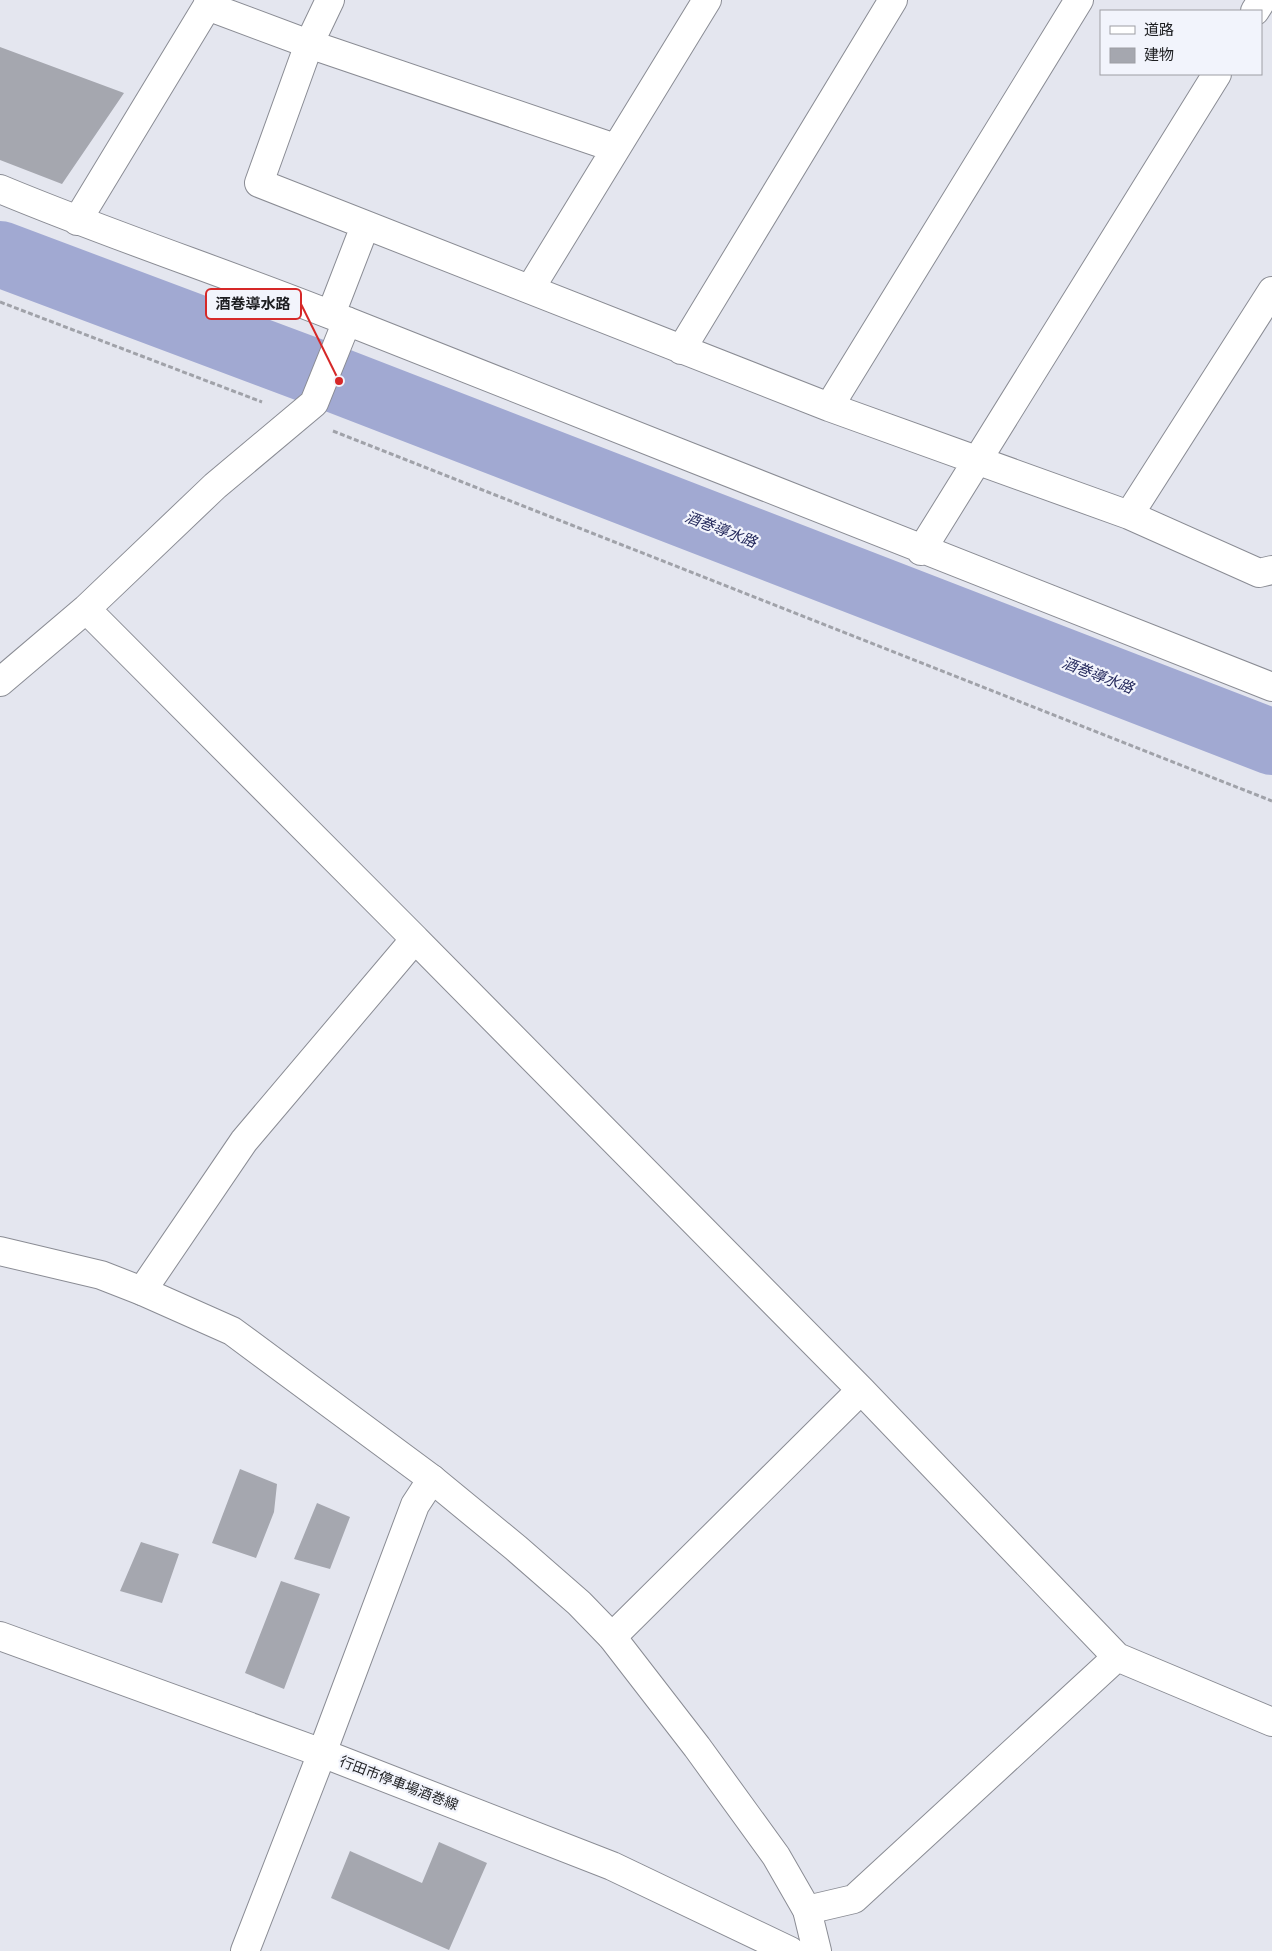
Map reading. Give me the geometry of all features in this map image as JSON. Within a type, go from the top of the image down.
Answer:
[{"type":"street","points":[[330,0],[309,44],[259,184],[829,407],[1129,515],[1259,573],[1272,570]]},
{"type":"street","points":[[530,289],[707,0]]},
{"type":"street","points":[[681,350],[893,0]]},
{"type":"street","points":[[829,407],[1079,0]]},
{"type":"street","points":[[77,221],[209,3],[309,44],[615,148]]},
{"type":"street","points":[[921,551],[1216,75]]},
{"type":"street","points":[[0,189],[77,221],[339,318],[921,551],[1272,687]]},
{"type":"street","points":[[0,682],[86,609],[215,486],[306,410],[336,349],[339,318],[365,226]]},
{"type":"street","points":[[1129,515],[1272,291]]},
{"type":"street","points":[[86,609],[861,1390],[1117,1657],[1272,1722]]},
{"type":"street","points":[[142,1291],[244,1141],[415,939]]},
{"type":"street","points":[[0,1251],[100,1275],[142,1291],[232,1332],[432,1479],[516,1548],[579,1603],[612,1637],[697,1748],[770,1849],[807,1910],[817,1951]]},
{"type":"street","points":[[612,1637],[861,1390]]},
{"type":"street","points":[[245,1951],[415,1506],[432,1479]]},
{"type":"street","name":"行田市停車場酒巻線","points":[[0,1636],[322,1752],[612,1866],[790,1951]]},
{"type":"street","points":[[807,1910],[854,1899],[1117,1657]]},
{"type":"path","points":[[0,302],[306,410],[1272,801]]},
{"type":"building","points":[[0,47],[124,93],[62,184],[0,160]]},
{"type":"building","points":[[240,1469],[277,1484],[274,1512],[256,1558],[212,1543]]},
{"type":"building","points":[[317,1503],[350,1517],[330,1569],[294,1559]]},
{"type":"building","points":[[141,1542],[179,1554],[162,1603],[120,1591]]},
{"type":"building","points":[[281,1581],[320,1594],[284,1689],[245,1673]]},
{"type":"building","points":[[439,1842],[487,1863],[449,1950],[331,1898],[350,1851],[422,1883]]},
{"type":"waterway","name":"酒巻導水路","points":[[0,254],[339,381],[1272,742]]},
{"type":"place","name":"酒巻導水路","points":[[339,381]]}]
